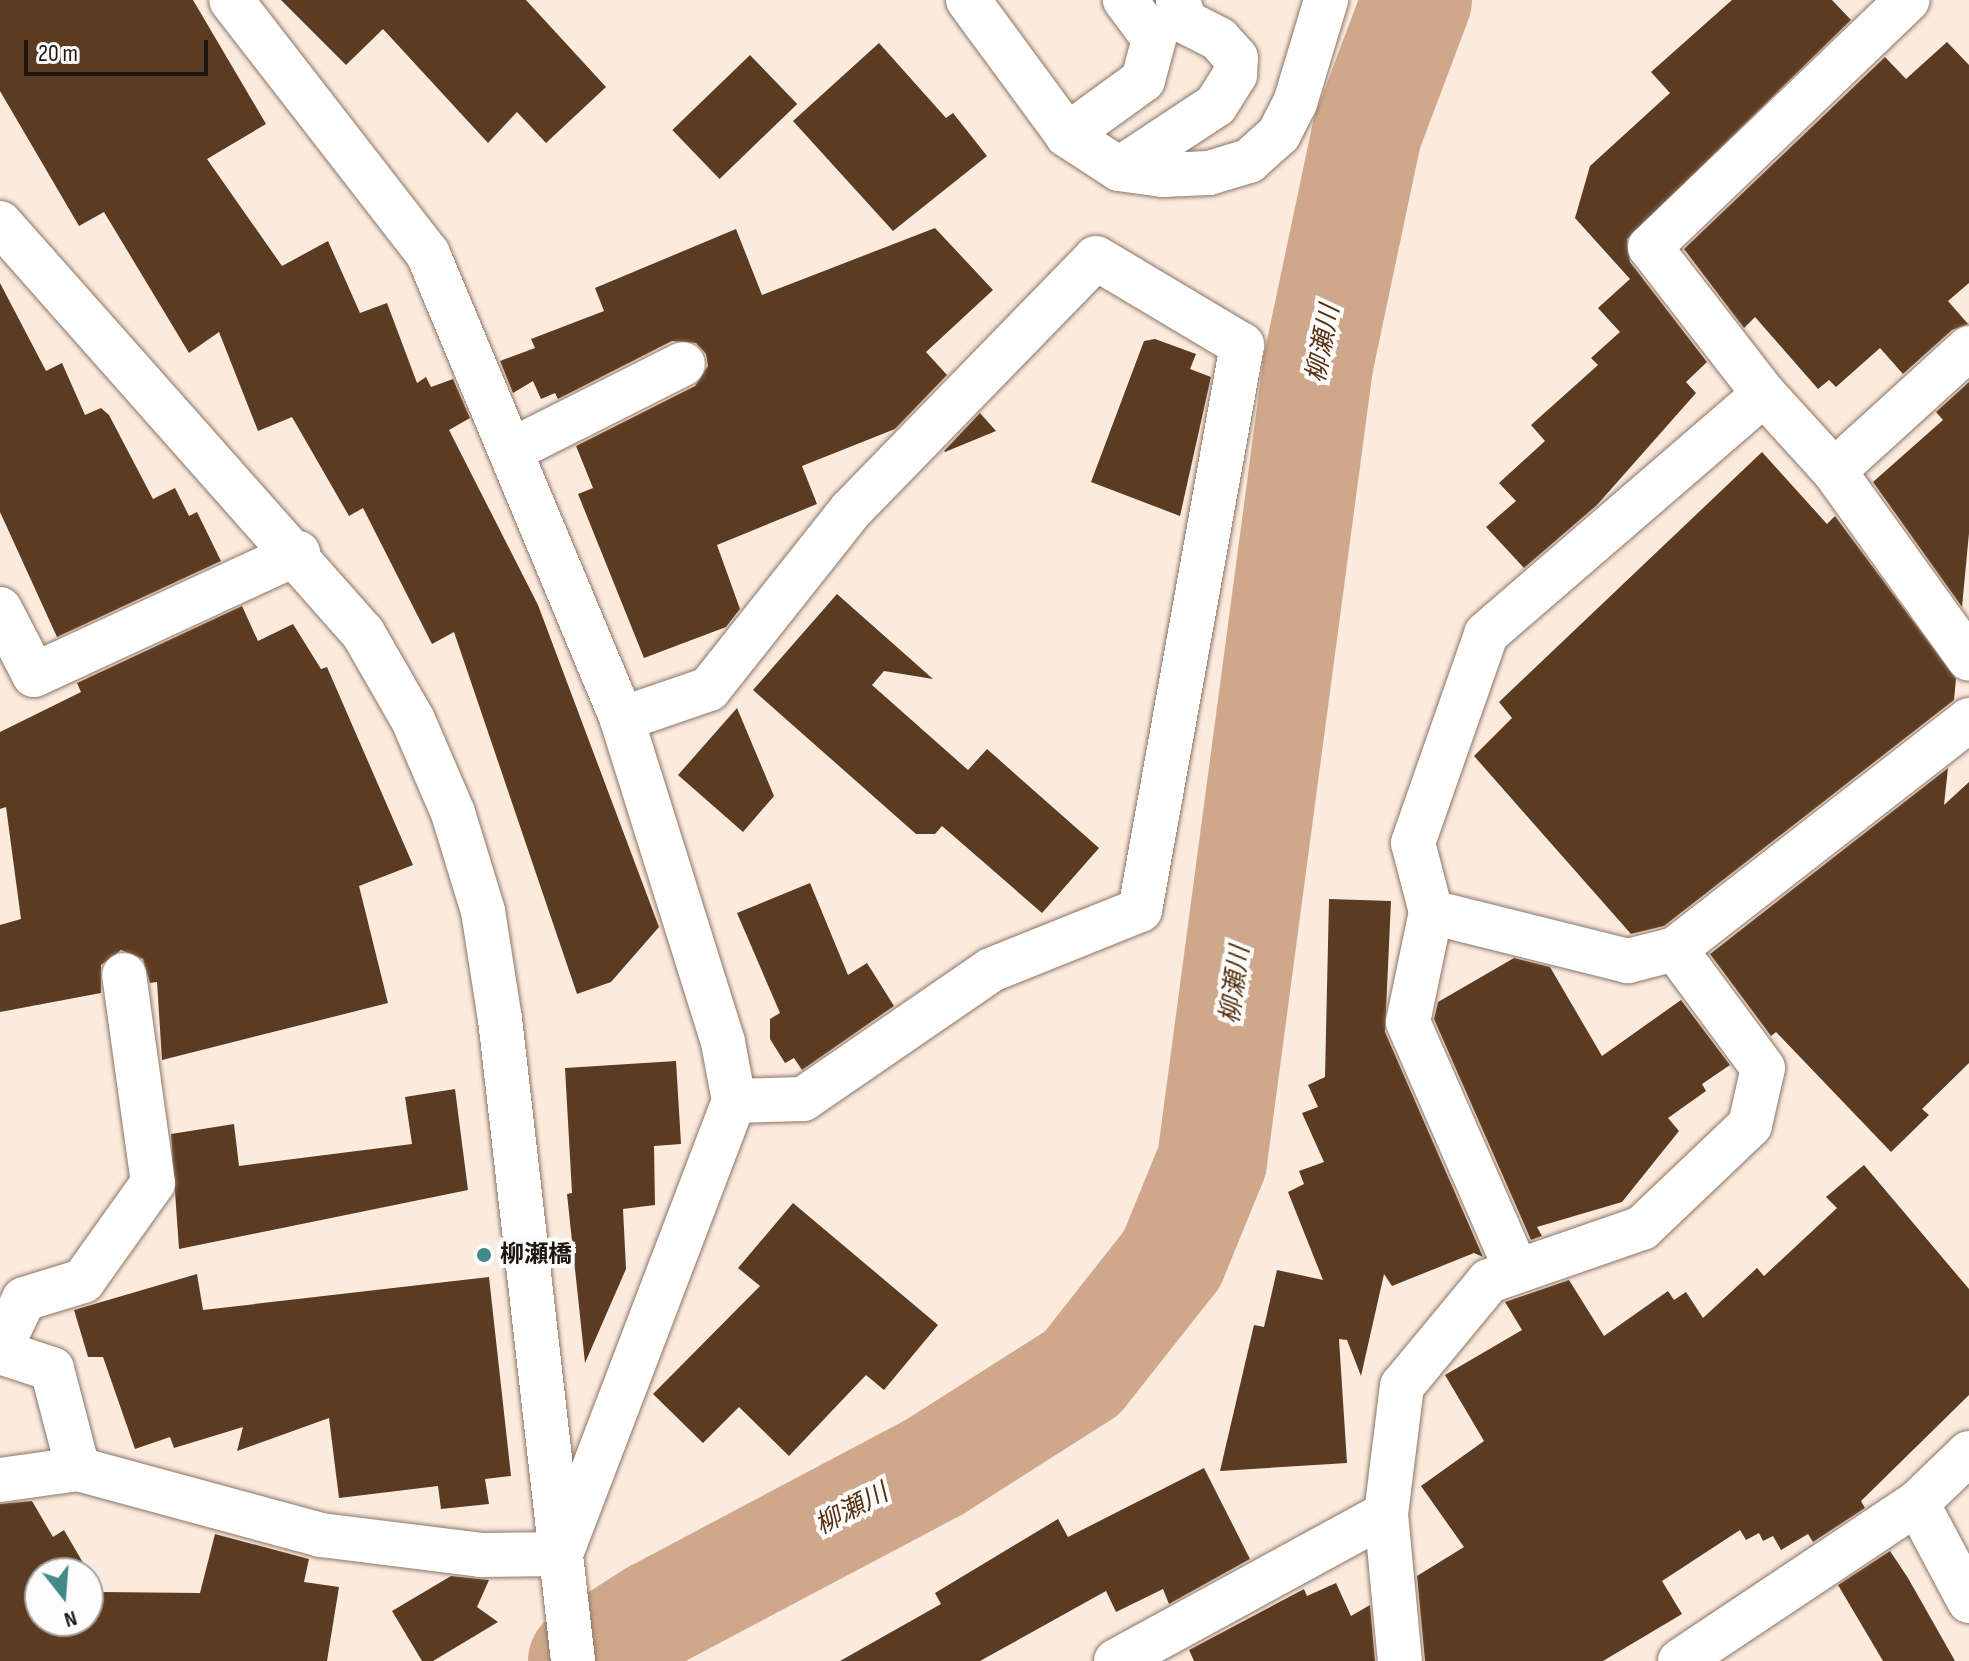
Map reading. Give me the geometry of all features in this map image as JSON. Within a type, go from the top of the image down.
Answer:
[{"type":"street","points":[[231,0],[428,254],[514,449],[622,719],[723,1042],[734,1101],[562,1560]]},
{"type":"street","points":[[968,0],[1067,135],[1119,169],[1209,173],[1249,161],[1279,134],[1295,103],[1321,3]]},
{"type":"street","points":[[1067,135],[1143,80],[1154,39],[1125,0]]},
{"type":"street","points":[[1119,169],[1216,105],[1235,75],[1236,58],[1219,39],[1185,22],[1178,0]]},
{"type":"street","points":[[1908,0],[1650,247],[1764,394],[1834,471],[1969,659]]},
{"type":"street","points":[[3,233],[298,553],[363,633],[413,720],[453,813],[483,911],[573,1661]]},
{"type":"street","points":[[622,719],[709,689],[851,510],[1096,258],[1242,345],[1140,910],[991,970],[803,1099],[734,1101]]},
{"type":"street","points":[[1834,471],[1969,348]]},
{"type":"street","points":[[514,449],[683,364]]},
{"type":"street","points":[[1515,1267],[1408,1022],[1431,912],[1413,843],[1486,634],[1764,394]]},
{"type":"street","points":[[0,609],[34,675],[298,553]]},
{"type":"street","points":[[1431,912],[1628,961],[1675,949],[1969,720]]},
{"type":"street","points":[[1400,1661],[1386,1514],[1402,1386],[1489,1281],[1515,1267],[1642,1228],[1750,1125],[1763,1068],[1675,949]]},
{"type":"street","points":[[78,1469],[52,1369],[0,1351],[24,1299],[83,1281],[153,1183],[124,975]]},
{"type":"street","points":[[1680,1661],[1917,1503],[1969,1453]]},
{"type":"street","points":[[0,1480],[78,1469],[321,1535],[481,1555],[562,1560]]},
{"type":"street","points":[[1917,1503],[1969,1601]]},
{"type":"street","points":[[1116,1661],[1386,1514]]},
{"type":"building","points":[[0,0],[193,0],[266,124],[207,159],[282,266],[328,241],[360,313],[387,303],[417,383],[426,377],[431,387],[453,379],[470,418],[449,430],[538,605],[659,927],[611,982],[577,994],[454,632],[432,644],[363,508],[349,516],[292,417],[258,431],[219,332],[189,353],[104,212],[79,226],[0,91]]},
{"type":"building","points":[[281,0],[526,0],[606,87],[546,143],[517,112],[488,143],[383,29],[346,65]]},
{"type":"building","points":[[1732,0],[1832,0],[1851,20],[1627,239],[1630,262],[1707,362],[1686,382],[1696,393],[1597,505],[1524,568],[1486,527],[1516,501],[1499,483],[1545,441],[1531,425],[1598,365],[1591,358],[1620,332],[1598,308],[1630,279],[1575,218],[1590,166],[1670,93],[1651,72]]},
{"type":"building","points":[[1947,42],[1969,65],[1969,283],[1948,301],[1968,324],[1952,330],[1903,374],[1880,348],[1836,387],[1829,380],[1818,389],[1755,317],[1744,328],[1684,249],[1885,57],[1906,79]]},
{"type":"building","points":[[879,43],[946,118],[953,113],[987,156],[893,231],[793,121]]},
{"type":"building","points":[[750,55],[797,104],[720,179],[672,130]]},
{"type":"building","points":[[935,228],[993,290],[926,352],[947,375],[895,429],[802,466],[817,504],[717,545],[740,609],[726,627],[644,658],[578,494],[593,488],[576,446],[695,386],[708,366],[706,354],[696,343],[672,341],[558,399],[555,393],[541,399],[533,381],[513,393],[500,361],[535,348],[531,339],[604,311],[595,288],[736,229],[762,295]]},
{"type":"building","points":[[0,283],[46,371],[62,363],[85,415],[101,408],[109,415],[153,499],[175,488],[189,516],[197,512],[221,561],[57,637],[0,512]]},
{"type":"building","points":[[1155,339],[1196,354],[1190,369],[1211,377],[1180,516],[1091,482],[1144,341]]},
{"type":"building","points":[[1969,382],[1969,533],[1962,607],[1873,482],[1943,420],[1936,412]]},
{"type":"building","points":[[980,413],[996,431],[945,452],[944,451]]},
{"type":"building","points":[[1762,452],[1827,524],[1835,516],[1956,679],[1954,700],[1664,926],[1631,934],[1474,756],[1512,718],[1499,702]]},
{"type":"building","points":[[837,594],[933,679],[884,671],[872,685],[968,770],[987,749],[1099,848],[1042,913],[942,826],[935,834],[916,834],[753,690]]},
{"type":"building","points":[[242,606],[258,641],[293,624],[321,669],[327,667],[413,865],[359,886],[388,1003],[162,1060],[157,982],[150,983],[143,959],[121,950],[101,965],[101,993],[0,1012],[0,925],[21,919],[6,807],[0,809],[0,732],[81,692],[77,683]]},
{"type":"building","points":[[737,708],[774,796],[743,832],[678,775]]},
{"type":"building","points":[[1948,768],[1944,805],[1969,782],[1969,1063],[1922,1109],[1929,1115],[1891,1152],[1776,1032],[1771,1036],[1710,954]]},
{"type":"building","points":[[810,883],[848,975],[867,963],[894,1006],[802,1070],[794,1058],[785,1063],[770,1039],[770,1019],[780,1013],[737,913]]},
{"type":"building","points":[[1329,899],[1391,901],[1385,1032],[1483,1257],[1474,1253],[1392,1286],[1384,1274],[1361,1376],[1347,1340],[1339,1339],[1347,1463],[1220,1471],[1254,1325],[1264,1327],[1277,1270],[1323,1280],[1288,1192],[1304,1184],[1299,1171],[1324,1162],[1302,1113],[1318,1107],[1308,1085],[1325,1077]]},
{"type":"building","points":[[1514,958],[1550,967],[1602,1056],[1681,1000],[1730,1065],[1702,1084],[1706,1091],[1668,1118],[1679,1131],[1622,1202],[1537,1227],[1542,1236],[1531,1240],[1434,1019],[1438,1002]]},
{"type":"building","points":[[676,1061],[681,1144],[654,1146],[655,1205],[623,1209],[626,1269],[585,1363],[567,1194],[572,1193],[565,1068]]},
{"type":"building","points":[[455,1089],[468,1190],[179,1249],[171,1134],[234,1124],[239,1166],[412,1144],[405,1097]]},
{"type":"building","points":[[1864,1165],[1969,1289],[1969,1395],[1861,1501],[1865,1508],[1813,1542],[1808,1534],[1781,1550],[1773,1536],[1763,1541],[1759,1533],[1746,1540],[1740,1530],[1662,1581],[1682,1614],[1603,1661],[1425,1661],[1417,1576],[1464,1547],[1421,1486],[1484,1441],[1445,1375],[1522,1330],[1505,1302],[1569,1280],[1604,1336],[1668,1291],[1674,1300],[1686,1292],[1703,1318],[1757,1268],[1764,1276],[1837,1208],[1826,1197]]},
{"type":"building","points":[[793,1203],[938,1325],[884,1390],[866,1375],[789,1456],[739,1407],[703,1443],[653,1394],[760,1286],[738,1268]]},
{"type":"building","points":[[197,1274],[203,1310],[489,1277],[511,1476],[485,1479],[489,1504],[441,1509],[438,1486],[339,1498],[329,1418],[237,1451],[243,1427],[174,1448],[170,1437],[135,1449],[103,1357],[88,1357],[74,1310]]},
{"type":"building","points":[[1204,1468],[1250,1559],[1169,1604],[1163,1589],[1116,1612],[1106,1591],[980,1661],[840,1661],[941,1604],[935,1593],[1058,1519],[1068,1537]]},
{"type":"building","points":[[32,1501],[53,1537],[64,1530],[80,1557],[24,1557],[24,1637],[104,1637],[104,1592],[200,1593],[215,1534],[309,1559],[304,1582],[339,1587],[327,1661],[0,1661],[0,1504]]},
{"type":"building","points":[[1890,1551],[1955,1661],[1883,1661],[1838,1585]]},
{"type":"building","points":[[451,1576],[489,1580],[477,1607],[498,1622],[433,1661],[422,1661],[392,1611]]},
{"type":"building","points":[[1336,1583],[1351,1616],[1370,1605],[1375,1661],[1194,1661],[1189,1650],[1304,1589],[1307,1596]]},
{"type":"waterway","name":"柳瀬川","points":[[583,1661],[655,1615],[936,1466],[1082,1373],[1172,1259],[1212,1161],[1318,365],[1367,133],[1417,0]]},
{"type":"place","name":"柳瀬橋","points":[[484,1255]]}]
